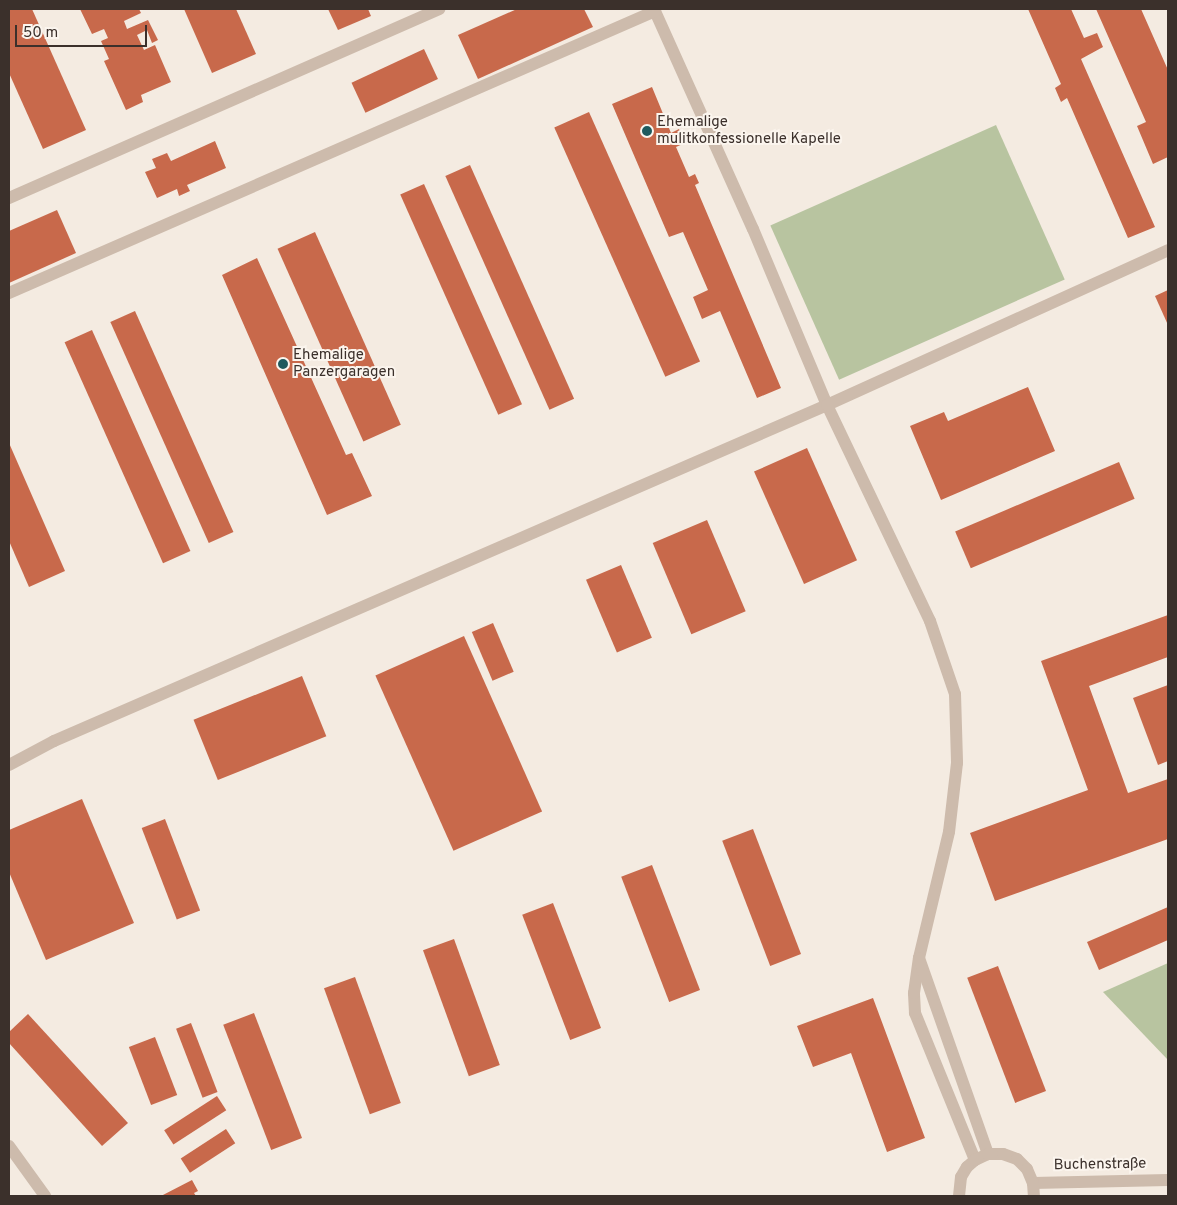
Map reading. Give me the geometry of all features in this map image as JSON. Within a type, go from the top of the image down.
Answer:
[{"type":"street","points":[[9,198],[438,9]]},
{"type":"street","points":[[9,293],[655,10],[753,229],[827,405],[930,621],[955,694],[957,763],[949,832],[919,958],[914,993],[915,1013],[974,1160]]},
{"type":"street","points":[[9,765],[54,741],[827,405],[1168,250]]},
{"type":"street","points":[[919,958],[988,1154]]},
{"type":"street","points":[[9,1146],[45,1196]]},
{"type":"street","points":[[959,1196],[961,1177],[974,1160],[988,1154],[1003,1154],[1016,1159],[1027,1169],[1033,1183],[1034,1196]]},
{"type":"street","name":"Buchenstraße","points":[[1033,1183],[1168,1180]]},
{"type":"green space","points":[[996,125],[1065,279],[839,380],[770,225]]},
{"type":"green space","points":[[1168,963],[1168,1060],[1103,992]]},
{"type":"building","points":[[9,9],[32,9],[86,130],[43,149],[9,73]]},
{"type":"building","points":[[80,9],[139,9],[141,13],[124,21],[127,29],[148,20],[158,40],[152,43],[147,30],[137,35],[144,50],[155,45],[171,82],[141,95],[143,102],[126,110],[104,61],[109,59],[101,41],[108,38],[104,29],[92,34]]},
{"type":"building","points":[[184,9],[236,9],[256,54],[212,73]]},
{"type":"building","points":[[328,9],[368,9],[371,16],[338,30]]},
{"type":"building","points":[[517,9],[584,9],[593,27],[478,79],[458,35]]},
{"type":"building","points":[[1028,9],[1071,9],[1084,38],[1097,33],[1103,47],[1081,59],[1155,227],[1128,238],[1067,98],[1061,102],[1055,88],[1061,84]]},
{"type":"building","points":[[1096,9],[1141,9],[1168,70],[1168,157],[1153,164],[1137,126],[1146,122]]},
{"type":"building","points":[[424,49],[438,79],[365,113],[351,83]]},
{"type":"building","points":[[652,87],[671,133],[679,129],[685,143],[676,147],[689,177],[695,174],[699,183],[695,185],[781,388],[757,398],[720,311],[702,319],[693,297],[708,290],[683,232],[669,237],[612,104]]},
{"type":"building","points":[[589,112],[700,361],[665,377],[554,127]]},
{"type":"building","points":[[215,141],[226,168],[187,185],[190,191],[179,196],[177,189],[157,198],[145,172],[156,168],[152,159],[167,153],[171,161]]},
{"type":"building","points":[[470,165],[574,399],[549,410],[445,176]]},
{"type":"building","points":[[424,184],[522,404],[498,415],[400,195]]},
{"type":"building","points":[[57,210],[76,253],[9,283],[9,231]]},
{"type":"building","name":"Ehemalige Panzergaragen","points":[[315,232],[401,425],[363,441],[278,249]]},
{"type":"building","name":"Ehemalige Panzergaragen","points":[[257,258],[346,455],[352,453],[372,496],[327,515],[222,275]]},
{"type":"building","points":[[1168,290],[1168,325],[1155,296]]},
{"type":"building","points":[[135,311],[233,532],[209,543],[110,322]]},
{"type":"building","points":[[92,330],[190,551],[163,563],[65,342]]},
{"type":"building","points":[[1028,387],[1055,451],[941,500],[910,426],[944,412],[948,421]]},
{"type":"building","points":[[9,443],[65,571],[29,587],[9,541]]},
{"type":"building","points":[[807,448],[857,560],[804,584],[754,472]]},
{"type":"building","points":[[1119,462],[1135,499],[971,568],[955,532]]},
{"type":"building","points":[[707,520],[746,611],[691,634],[653,543]]},
{"type":"building","points":[[621,565],[652,638],[617,653],[586,580]]},
{"type":"building","points":[[1168,615],[1168,657],[1089,686],[1128,793],[1168,779],[1168,839],[995,901],[970,833],[1088,790],[1041,661]]},
{"type":"building","points":[[493,623],[514,672],[493,681],[472,632]]},
{"type":"building","points":[[464,636],[542,811],[453,851],[375,675]]},
{"type":"building","points":[[302,676],[326,736],[218,780],[194,720]]},
{"type":"building","points":[[1168,685],[1168,761],[1158,765],[1133,698]]},
{"type":"building","points":[[82,799],[134,923],[46,960],[9,872],[9,830]]},
{"type":"building","points":[[165,819],[200,910],[177,919],[142,828]]},
{"type":"building","points":[[753,829],[801,954],[770,966],[722,841]]},
{"type":"building","points":[[652,865],[700,990],[669,1002],[621,877]]},
{"type":"building","points":[[553,903],[601,1028],[570,1040],[522,915]]},
{"type":"building","points":[[1168,907],[1168,940],[1099,970],[1087,942]]},
{"type":"building","points":[[454,939],[500,1065],[469,1076],[423,950]]},
{"type":"building","points":[[998,966],[1046,1091],[1015,1103],[967,978]]},
{"type":"building","points":[[355,977],[401,1103],[370,1114],[324,988]]},
{"type":"building","points":[[873,998],[925,1138],[887,1152],[851,1053],[813,1067],[797,1026]]},
{"type":"building","points":[[254,1013],[302,1138],[271,1150],[223,1025]]},
{"type":"building","points":[[28,1014],[128,1123],[102,1146],[9,1043],[9,1032]]},
{"type":"building","points":[[191,1023],[218,1092],[203,1098],[176,1029]]},
{"type":"building","points":[[155,1037],[177,1095],[151,1105],[129,1047]]},
{"type":"building","points":[[217,1096],[226,1110],[173,1145],[164,1130]]},
{"type":"building","points":[[226,1129],[235,1143],[190,1173],[181,1158]]},
{"type":"building","points":[[192,1180],[198,1191],[194,1193],[196,1196],[161,1196]]},
{"type":"place","name":"Ehemalige mulitkonfessionelle Kapelle","points":[[647,131]]},
{"type":"place","name":"Ehemalige Panzergaragen","points":[[283,364]]}]
